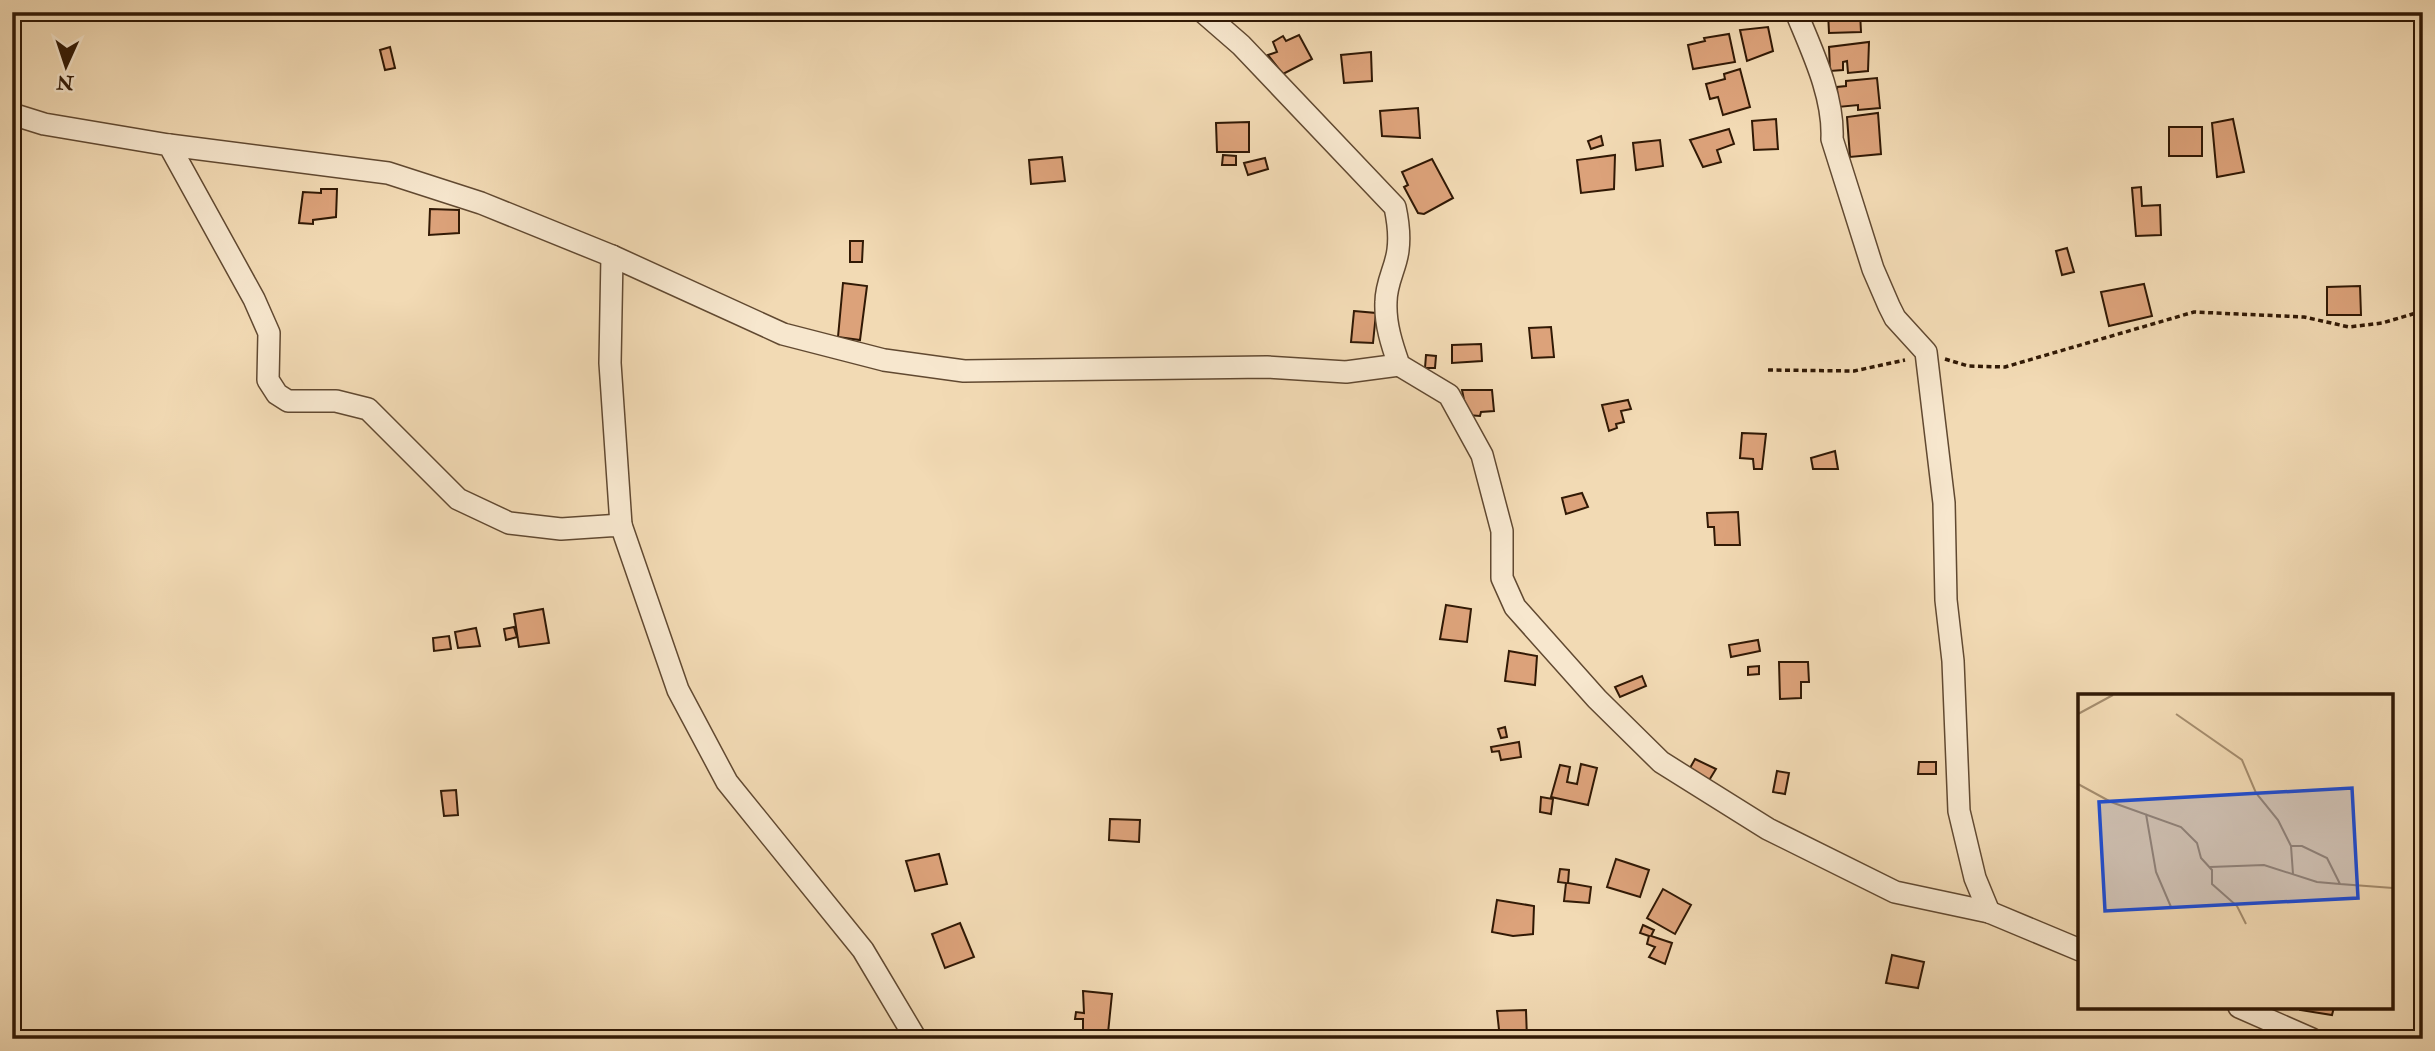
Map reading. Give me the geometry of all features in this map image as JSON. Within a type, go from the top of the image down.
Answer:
[{"type":"street","points":[[1203,12],[1241,45],[1395,207],[1399,230],[1398,252],[1389,274],[1385,304],[1390,337],[1399,366]]},
{"type":"street","points":[[1796,12],[1833,118],[1832,139],[1873,269],[1895,318],[1926,352],[1944,503],[1946,600],[1953,661],[1959,811],[1975,878],[1989,912]]},
{"type":"street","points":[[12,114],[44,124],[169,145],[388,173],[481,203],[612,256],[783,334],[837,350],[897,362],[964,371],[1267,367],[1346,372],[1399,366],[1449,395],[1482,455],[1502,531],[1502,578],[1515,607],[1597,699],[1661,762],[1768,829],[1895,892],[1989,912],[2078,949]]},
{"type":"street","points":[[169,145],[269,333],[268,380],[277,394],[288,401],[336,401],[368,409],[458,499],[509,523],[561,529],[621,525]]},
{"type":"street","points":[[612,256],[610,363],[621,525],[678,690],[727,782],[863,950],[916,1039]]},
{"type":"street","points":[[2244,1009],[2312,1039]]},
{"type":"path","points":[[1768,370],[1854,371],[1926,352],[1968,366],[2004,367],[2194,312],[2304,317],[2349,327],[2382,323],[2423,311]]},
{"type":"building","points":[[1828,12],[1860,12],[1861,32],[1829,33]]},
{"type":"building","points":[[1768,27],[1773,51],[1747,61],[1740,30]]},
{"type":"building","points":[[1729,34],[1735,62],[1693,69],[1688,45],[1705,41],[1704,38]]},
{"type":"building","points":[[1299,35],[1312,59],[1283,74],[1268,55],[1277,52],[1273,42],[1283,36],[1286,41]]},
{"type":"building","points":[[1869,42],[1868,71],[1848,73],[1847,61],[1843,62],[1843,70],[1830,71],[1829,47]]},
{"type":"building","points":[[390,47],[395,68],[385,70],[380,50]]},
{"type":"building","points":[[1371,52],[1372,81],[1344,83],[1341,55]]},
{"type":"building","points":[[1740,69],[1750,107],[1723,115],[1718,97],[1710,99],[1706,84],[1725,79],[1724,74]]},
{"type":"building","points":[[1877,78],[1880,108],[1858,110],[1858,105],[1838,107],[1837,87],[1846,86],[1846,81]]},
{"type":"building","points":[[1418,108],[1420,138],[1382,136],[1380,111]]},
{"type":"building","points":[[1878,113],[1881,154],[1850,157],[1847,117]]},
{"type":"building","points":[[1776,119],[1778,149],[1754,150],[1752,121]]},
{"type":"building","points":[[2233,119],[2244,172],[2217,177],[2212,123]]},
{"type":"building","points":[[1249,122],[1249,152],[1217,152],[1216,123]]},
{"type":"building","points":[[2169,127],[2202,127],[2202,156],[2169,156]]},
{"type":"building","points":[[1729,129],[1734,144],[1717,150],[1721,162],[1703,167],[1690,140]]},
{"type":"building","points":[[1601,136],[1603,145],[1591,149],[1588,141]]},
{"type":"building","points":[[1660,140],[1663,166],[1636,170],[1633,143]]},
{"type":"building","points":[[1223,155],[1236,156],[1236,165],[1222,165]]},
{"type":"building","points":[[1615,155],[1614,189],[1581,193],[1577,160]]},
{"type":"building","points":[[1062,157],[1065,181],[1031,184],[1029,160]]},
{"type":"building","points":[[1265,158],[1268,169],[1248,175],[1244,163]]},
{"type":"building","points":[[1432,159],[1453,198],[1424,214],[1418,213],[1404,187],[1408,185],[1402,172]]},
{"type":"building","points":[[2141,187],[2142,206],[2160,205],[2161,235],[2136,236],[2132,188]]},
{"type":"building","points":[[321,189],[337,189],[336,217],[313,220],[313,224],[299,223],[303,192],[321,193]]},
{"type":"building","points":[[430,209],[459,210],[459,233],[429,235]]},
{"type":"building","points":[[850,241],[863,241],[862,262],[850,262]]},
{"type":"building","points":[[2067,248],[2074,272],[2062,275],[2056,251]]},
{"type":"building","points":[[843,283],[867,286],[860,340],[838,337]]},
{"type":"building","points":[[2144,284],[2152,316],[2109,326],[2101,292]]},
{"type":"building","points":[[2360,286],[2361,315],[2327,315],[2327,287]]},
{"type":"building","points":[[1354,311],[1376,313],[1373,343],[1351,342]]},
{"type":"building","points":[[1551,327],[1554,357],[1532,358],[1529,328]]},
{"type":"building","points":[[1481,344],[1482,361],[1452,363],[1452,345]]},
{"type":"building","points":[[1426,355],[1436,356],[1435,368],[1425,368]]},
{"type":"building","points":[[1462,390],[1492,390],[1494,411],[1481,412],[1480,416],[1467,415]]},
{"type":"building","points":[[1628,400],[1631,409],[1621,411],[1624,422],[1616,424],[1617,428],[1609,431],[1602,405]]},
{"type":"building","points":[[1742,433],[1766,434],[1762,469],[1754,469],[1753,459],[1740,458]]},
{"type":"building","points":[[1835,451],[1838,469],[1813,469],[1811,458]]},
{"type":"building","points":[[1582,493],[1588,507],[1566,514],[1562,498]]},
{"type":"building","points":[[1738,512],[1740,545],[1715,545],[1714,527],[1708,527],[1707,513]]},
{"type":"building","points":[[1446,605],[1471,609],[1467,642],[1440,639]]},
{"type":"building","points":[[543,609],[549,643],[519,647],[514,614]]},
{"type":"building","points":[[514,627],[517,637],[506,640],[504,629]]},
{"type":"building","points":[[476,628],[480,646],[458,648],[455,632]]},
{"type":"building","points":[[449,636],[451,649],[434,651],[433,638]]},
{"type":"building","points":[[1758,640],[1760,651],[1731,657],[1729,645]]},
{"type":"building","points":[[1509,651],[1537,656],[1535,685],[1505,681]]},
{"type":"building","points":[[1779,662],[1808,662],[1809,682],[1801,682],[1801,698],[1780,699]]},
{"type":"building","points":[[1759,666],[1759,674],[1748,675],[1748,667]]},
{"type":"building","points":[[1642,676],[1646,686],[1620,697],[1615,687]]},
{"type":"building","points":[[1505,727],[1507,737],[1501,738],[1498,729]]},
{"type":"building","points":[[1519,742],[1521,757],[1501,760],[1499,751],[1492,752],[1491,747]]},
{"type":"building","points":[[1695,759],[1716,769],[1708,782],[1690,768]]},
{"type":"building","points":[[1919,762],[1936,762],[1936,774],[1918,774]]},
{"type":"building","points":[[1581,764],[1597,768],[1588,805],[1551,797],[1560,765],[1570,767],[1567,782],[1577,784]]},
{"type":"building","points":[[1777,771],[1789,773],[1785,794],[1773,792]]},
{"type":"building","points":[[456,790],[458,815],[444,816],[441,791]]},
{"type":"building","points":[[1541,797],[1553,799],[1551,814],[1540,812]]},
{"type":"building","points":[[1110,819],[1140,820],[1139,842],[1109,840]]},
{"type":"building","points":[[939,854],[947,884],[915,891],[906,861]]},
{"type":"building","points":[[1616,859],[1649,870],[1640,897],[1607,887]]},
{"type":"building","points":[[1560,869],[1569,870],[1568,883],[1591,887],[1589,903],[1564,901],[1566,883],[1558,882]]},
{"type":"building","points":[[1663,889],[1691,905],[1675,934],[1647,918]]},
{"type":"building","points":[[1497,900],[1534,906],[1533,934],[1513,936],[1492,932]]},
{"type":"building","points":[[960,923],[974,957],[945,968],[932,934]]},
{"type":"building","points":[[1643,925],[1654,930],[1651,936],[1672,943],[1665,964],[1649,957],[1655,947],[1647,944],[1649,936],[1640,933]]},
{"type":"building","points":[[1892,955],[1924,962],[1918,988],[1886,983]]},
{"type":"building","points":[[1083,991],[1112,994],[1108,1033],[1083,1030],[1083,1019],[1075,1019],[1076,1012],[1084,1013]]},
{"type":"building","points":[[2300,1009],[2334,1009],[2332,1015]]},
{"type":"building","points":[[1526,1010],[1527,1039],[1500,1039],[1497,1011]]}]
